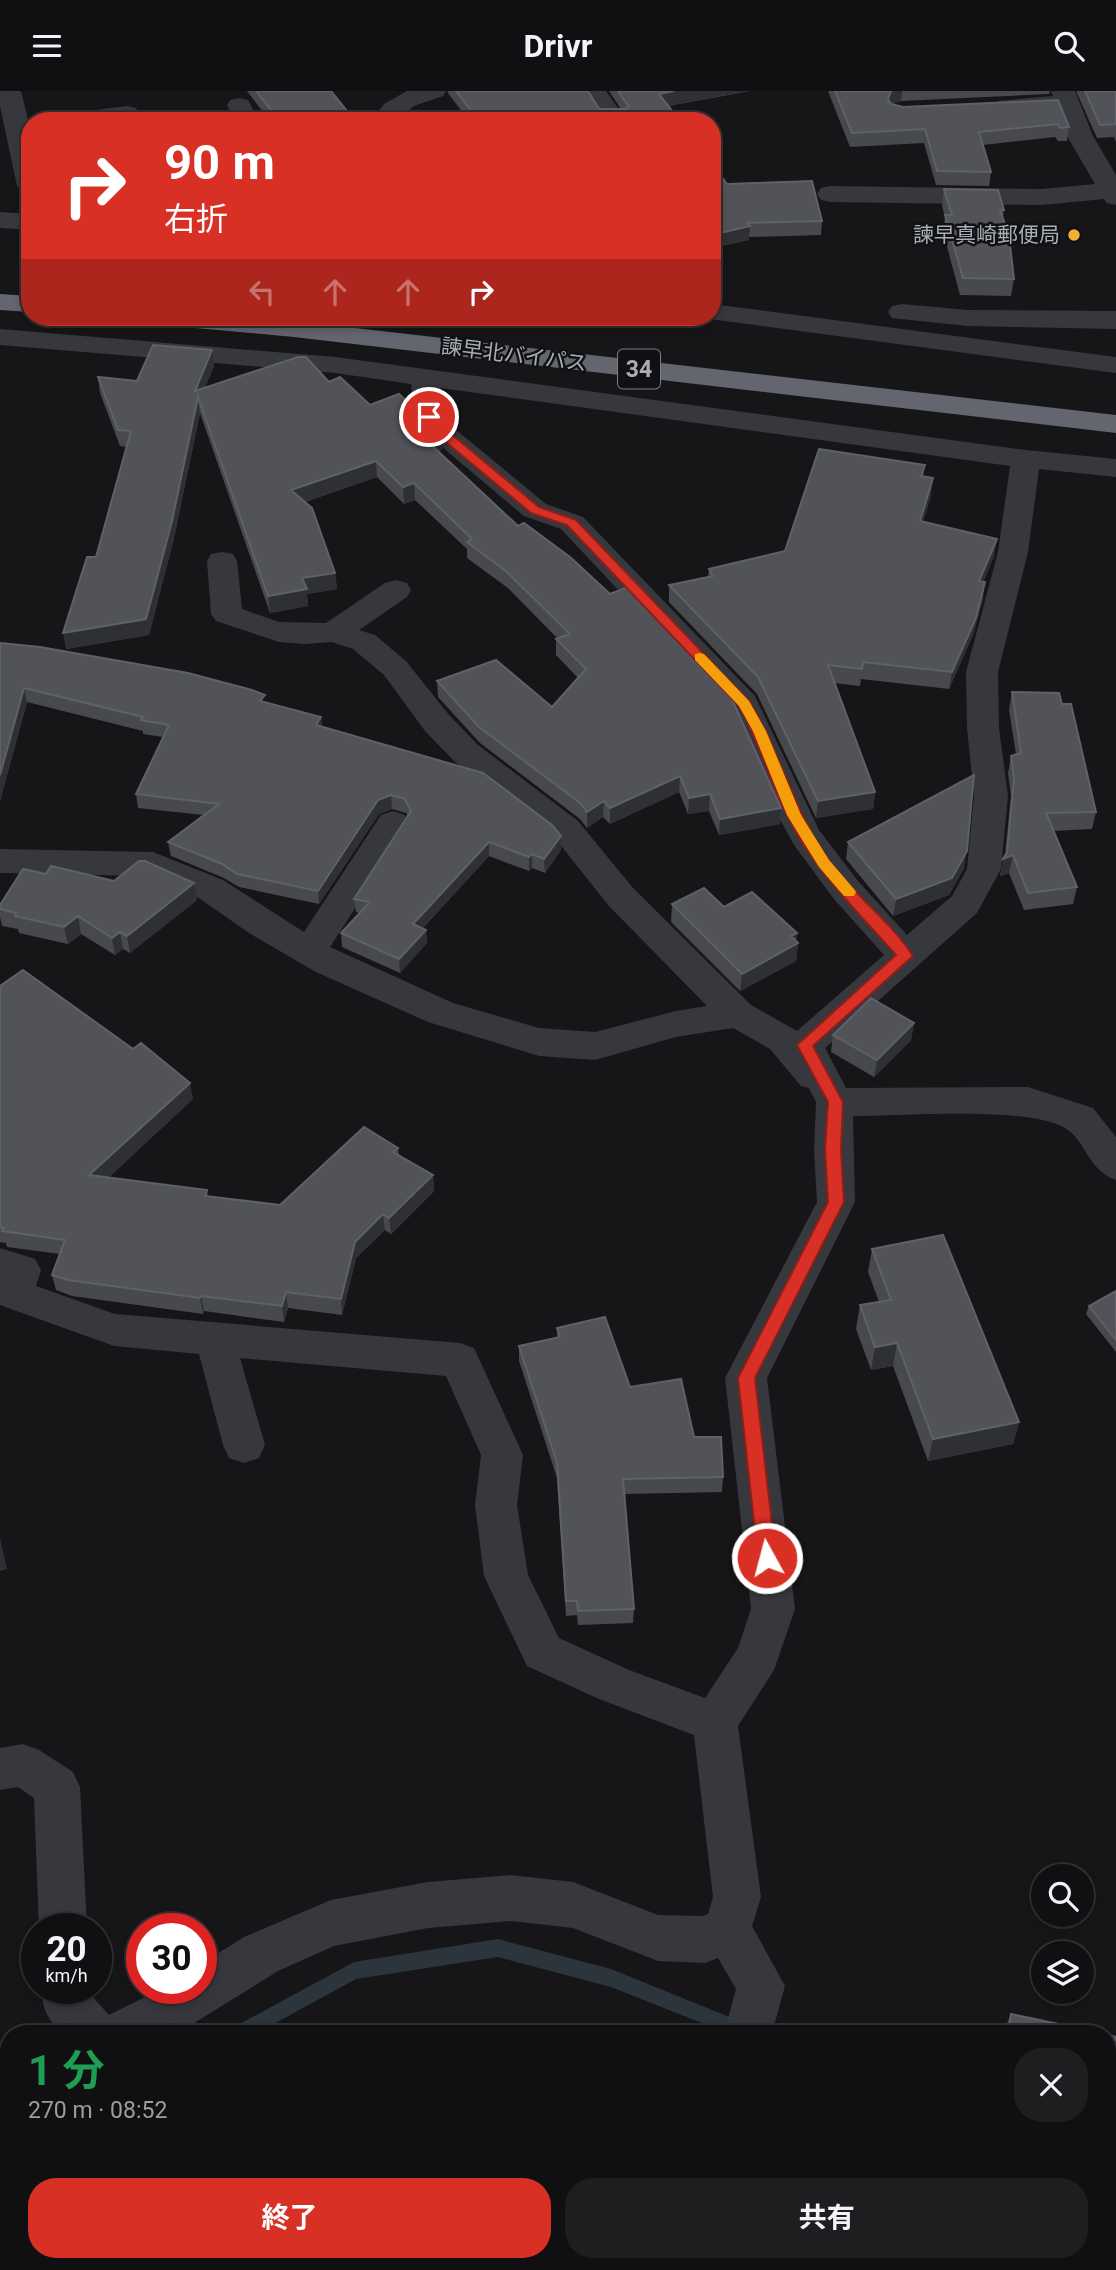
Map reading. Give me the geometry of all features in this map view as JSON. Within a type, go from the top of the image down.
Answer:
[{"type":"highway","points":[[0,284],[21,286]]},
{"type":"highway","points":[[0,302],[21,303]]},
{"type":"highway","name":"諫早北バイパス","points":[[261,326],[1116,424]]},
{"type":"highway","name":"諫早北バイパス","points":[[402,326],[1116,401]]},
{"type":"street","points":[[9,91],[21,145]]},
{"type":"street","points":[[389,112],[422,93],[434,91]]},
{"type":"street","points":[[594,91],[608,112]]},
{"type":"street","points":[[830,194],[1042,197],[1114,194],[1080,136],[1066,97],[984,107]]},
{"type":"street","points":[[0,220],[21,221]]},
{"type":"street","points":[[721,294],[967,318],[1116,319]]},
{"type":"street","points":[[721,313],[1116,365]]},
{"type":"street","points":[[0,337],[335,365],[1026,459],[1116,468]]},
{"type":"street","points":[[425,378],[429,417],[439,430],[535,510],[572,523],[744,704],[760,731],[794,815],[824,864],[905,956]]},
{"type":"street","points":[[142,2025],[173,2010],[261,1954],[331,1923],[428,1905],[511,1898],[573,1905],[658,1938],[705,1940],[727,1929],[737,1897],[715,1722],[758,1657],[773,1609],[746,1378],[836,1202],[833,1150],[835,1102],[805,1045],[965,904],[984,869],[991,796],[983,728],[982,672],[1013,552],[1026,459]]},
{"type":"street","points":[[222,561],[227,614],[261,629],[306,636],[334,632],[396,590]]},
{"type":"street","points":[[334,632],[364,642],[395,668],[437,723],[466,753],[566,829],[621,897],[737,1014],[783,1039],[835,1102]]},
{"type":"street","points":[[309,952],[393,823]]},
{"type":"street","points":[[4,867],[153,864],[211,889],[329,964],[441,1013],[539,1042],[595,1046],[676,1024],[737,1014]]},
{"type":"street","points":[[835,1102],[1028,1101],[1080,1118],[1116,1165]]},
{"type":"street","points":[[0,1264],[21,1269],[14,1294],[114,1330],[460,1360],[502,1455],[496,1505],[506,1576],[543,1652],[615,1685],[715,1722]]},
{"type":"street","points":[[215,1339],[244,1445]]},
{"type":"street","points":[[0,1769],[23,1765],[57,1787],[62,1913]]},
{"type":"street","points":[[727,1929],[761,1986],[750,2025]]},
{"type":"street","points":[[67,2004],[85,2025]]},
{"type":"building","points":[[256,91],[331,91],[348,112],[273,112]]},
{"type":"building","points":[[456,91],[588,91],[599,109],[626,109],[629,107],[618,91],[674,91],[659,94],[673,112],[472,112]]},
{"type":"building","points":[[835,91],[891,91],[888,99],[891,104],[903,107],[1058,100],[1069,127],[1060,128],[1058,124],[979,132],[991,172],[937,171],[925,129],[852,133]]},
{"type":"building","points":[[1085,91],[1116,91],[1116,124],[1100,125]]},
{"type":"building","points":[[721,176],[727,184],[812,181],[822,221],[747,223],[750,226],[721,233]]},
{"type":"building","points":[[944,189],[998,190],[1004,210],[1000,210],[1009,236],[1014,279],[963,278],[945,215],[952,215]]},
{"type":"building","points":[[153,345],[212,350],[195,391],[298,357],[306,357],[329,382],[340,377],[370,405],[399,394],[441,434],[426,440],[518,526],[524,523],[570,557],[610,594],[628,587],[730,695],[781,808],[720,819],[710,794],[689,798],[680,776],[610,808],[604,801],[587,812],[580,803],[479,727],[437,681],[496,660],[552,707],[586,669],[556,639],[570,634],[507,572],[467,542],[472,539],[414,483],[403,487],[376,461],[291,490],[312,508],[335,573],[302,578],[307,589],[268,596],[198,397],[172,521],[146,619],[63,633],[87,557],[96,557],[131,431],[118,430],[98,377],[137,381]]},
{"type":"building","points":[[819,449],[925,465],[921,476],[933,478],[920,521],[997,539],[979,581],[985,582],[976,618],[952,672],[863,662],[862,669],[828,665],[875,792],[818,801],[758,677],[669,585],[713,576],[709,569],[785,551]]},
{"type":"building","points":[[0,643],[40,647],[188,673],[252,690],[265,695],[260,701],[321,717],[316,725],[483,773],[552,825],[561,836],[544,859],[532,854],[529,857],[489,842],[413,924],[426,930],[399,959],[341,933],[370,902],[354,899],[411,811],[405,799],[391,795],[378,800],[318,891],[237,874],[222,864],[168,842],[219,804],[136,794],[169,725],[24,688],[0,775]]},
{"type":"building","points":[[1012,692],[1059,693],[1062,704],[1071,704],[1096,812],[1046,813],[1077,887],[1028,893],[1013,855],[1003,859],[1007,852],[1014,779],[1011,756],[1021,753]]},
{"type":"building","points":[[974,775],[967,851],[952,878],[896,899],[848,842]]},
{"type":"building","points":[[139,861],[145,861],[194,883],[127,936],[120,932],[112,938],[78,916],[64,927],[15,916],[16,913],[0,909],[23,869],[46,874],[51,866],[114,881]]},
{"type":"building","points":[[704,888],[724,907],[752,892],[797,933],[791,936],[798,943],[742,974],[672,904]]},
{"type":"building","points":[[23,970],[133,1049],[141,1043],[190,1083],[89,1175],[207,1190],[205,1196],[280,1205],[364,1127],[398,1148],[393,1152],[433,1175],[389,1218],[383,1214],[355,1242],[341,1299],[286,1292],[282,1306],[200,1298],[68,1280],[52,1275],[65,1240],[2,1231],[4,1228],[0,1227],[0,986]]},
{"type":"building","points":[[871,998],[914,1023],[877,1060],[833,1035]]},
{"type":"building","points":[[943,1235],[1019,1422],[933,1439],[897,1343],[875,1347],[860,1305],[891,1300],[872,1249]]},
{"type":"building","points":[[1116,1291],[1116,1340],[1089,1306]]},
{"type":"building","points":[[605,1317],[630,1387],[681,1379],[694,1437],[721,1437],[723,1477],[623,1479],[634,1609],[578,1611],[577,1601],[566,1601],[557,1463],[519,1346],[560,1337],[557,1328]]},
{"type":"building","points":[[1011,2014],[1063,2025],[1009,2025]]},
{"type":"waterway","points":[[255,2025],[354,1971],[498,1948],[611,1978],[728,2025]]},
{"type":"slow traffic","points":[[700,657],[744,704],[760,731],[794,815],[824,864],[849,892]]},
{"type":"place","name":"諫早真崎郵便局","points":[[1074,235]]},
{"type":"route","points":[[429,417],[439,430],[535,510],[572,523],[744,704],[760,731],[794,815],[824,864],[905,956],[805,1045],[835,1102],[833,1150],[836,1202],[746,1378],[767,1558]]}]
